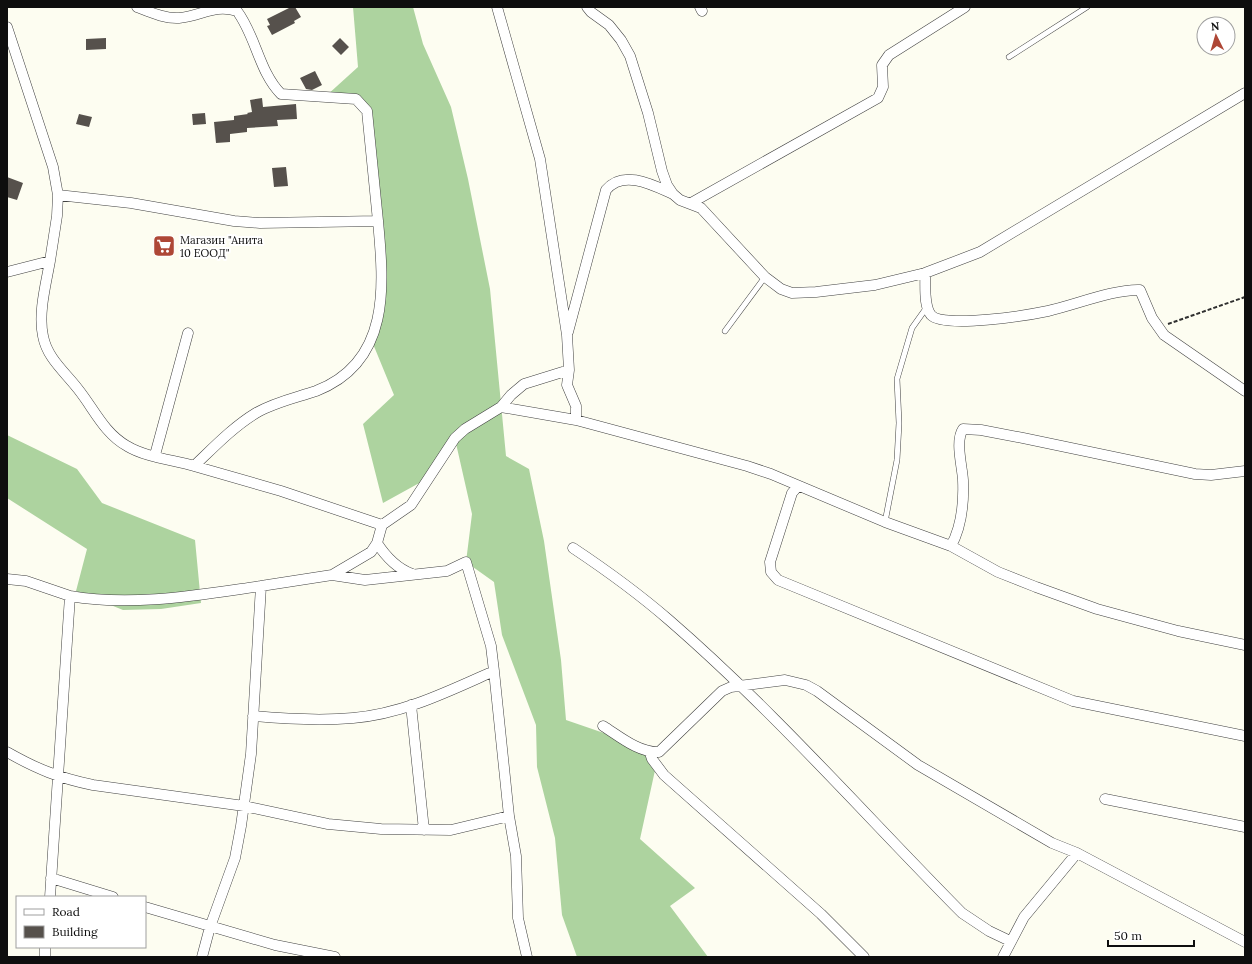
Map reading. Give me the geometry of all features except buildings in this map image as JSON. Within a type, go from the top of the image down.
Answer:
[{"type":"street","points":[[137,7],[177,18],[195,15],[219,8],[237,12],[244,21],[269,78],[281,94],[356,99],[367,111],[378,221],[382,272],[382,299],[376,326],[364,351],[342,375],[330,384],[316,391],[272,405],[242,422],[194,466]]},
{"type":"street","points":[[496,7],[540,159],[567,335],[569,370],[567,385],[576,406],[576,420]]},
{"type":"street","points":[[587,7],[591,12],[609,25],[621,40],[630,56],[648,113],[662,171],[667,185],[673,194],[680,200],[701,208],[712,218],[765,277],[781,289],[792,293],[875,285],[926,273],[980,252],[1245,93]]},
{"type":"street","points":[[691,203],[878,98],[883,87],[882,65],[889,55],[965,7]]},
{"type":"street","points":[[7,27],[9,44],[53,167],[58,195],[42,326],[45,345],[51,356],[110,433],[127,446],[281,491],[382,525]]},
{"type":"street","points":[[567,335],[606,190],[612,183],[619,180],[627,180],[639,181],[673,194]]},
{"type":"street","points":[[58,195],[131,203],[234,221],[260,223],[378,221]]},
{"type":"street","points":[[7,272],[50,261]]},
{"type":"street","points":[[926,273],[927,306],[930,314],[934,318],[944,321],[982,320],[1048,311],[1118,293],[1140,290],[1157,327],[1176,345],[1245,391]]},
{"type":"street","points":[[155,455],[188,333]]},
{"type":"street","points":[[332,575],[371,552],[377,543],[382,525],[411,505],[455,438],[465,429],[501,407],[510,395],[524,384],[569,370]]},
{"type":"street","points":[[501,407],[576,420],[661,442],[717,460],[747,466],[771,474],[885,522],[951,546],[1005,574],[1097,609],[1178,630],[1245,645]]},
{"type":"street","points":[[951,546],[959,531],[962,506],[963,482],[958,442],[963,429],[982,430],[1195,474],[1211,475],[1245,471]]},
{"type":"street","points":[[798,486],[792,493],[770,562],[770,572],[778,580],[1073,701],[1245,736]]},
{"type":"street","points":[[377,543],[386,557],[403,571],[414,575]]},
{"type":"street","points":[[573,548],[613,576],[668,619],[742,685],[962,913],[989,931],[1010,941]]},
{"type":"street","points":[[7,579],[26,581],[70,596],[121,602],[162,599],[332,575],[364,580],[414,575],[447,571],[466,562],[491,646],[509,816],[516,856],[518,918],[527,957]]},
{"type":"street","points":[[202,957],[210,927],[235,858],[248,783],[261,586]]},
{"type":"street","points":[[50,896],[70,596]]},
{"type":"street","points":[[253,716],[318,720],[354,718],[378,714],[411,705],[494,671]]},
{"type":"street","points":[[650,753],[659,752],[669,744],[722,691],[731,687],[785,680],[806,685],[918,765],[1052,843],[1077,853],[1245,942]]},
{"type":"street","points":[[411,705],[424,830]]},
{"type":"street","points":[[603,726],[650,753],[654,762],[664,775],[821,914],[864,957]]},
{"type":"street","points":[[7,752],[43,771],[93,785],[244,806],[328,824],[381,830],[424,830],[463,828],[509,816]]},
{"type":"street","points":[[1105,799],[1245,827]]},
{"type":"street","points":[[1003,957],[1010,941],[1024,917],[1077,853]]},
{"type":"street","points":[[51,878],[110,896]]},
{"type":"street","points":[[146,907],[275,946],[335,957]]},
{"type":"lane","points":[[1009,57],[1087,7]]},
{"type":"lane","points":[[725,331],[765,277]]},
{"type":"lane","points":[[885,522],[897,460],[899,422],[897,379],[912,328],[927,306]]},
{"type":"path","points":[[1157,327],[1245,297]]},
{"type":"green space","points":[[353,7],[413,7],[423,44],[451,107],[468,179],[490,289],[506,456],[529,469],[544,541],[561,660],[566,720],[659,752],[640,839],[695,888],[670,906],[708,957],[577,957],[562,915],[555,838],[537,767],[536,725],[502,635],[494,582],[466,562],[472,514],[455,439],[432,476],[383,503],[363,424],[394,395],[371,339],[382,299],[363,104],[326,96],[358,67]]},
{"type":"green space","points":[[7,435],[77,469],[102,503],[195,540],[201,603],[161,609],[123,610],[76,591],[87,549],[7,498]]},
{"type":"place","name":"Магазин \"Анита 10 ЕООД\"","points":[[164,246]]}]
